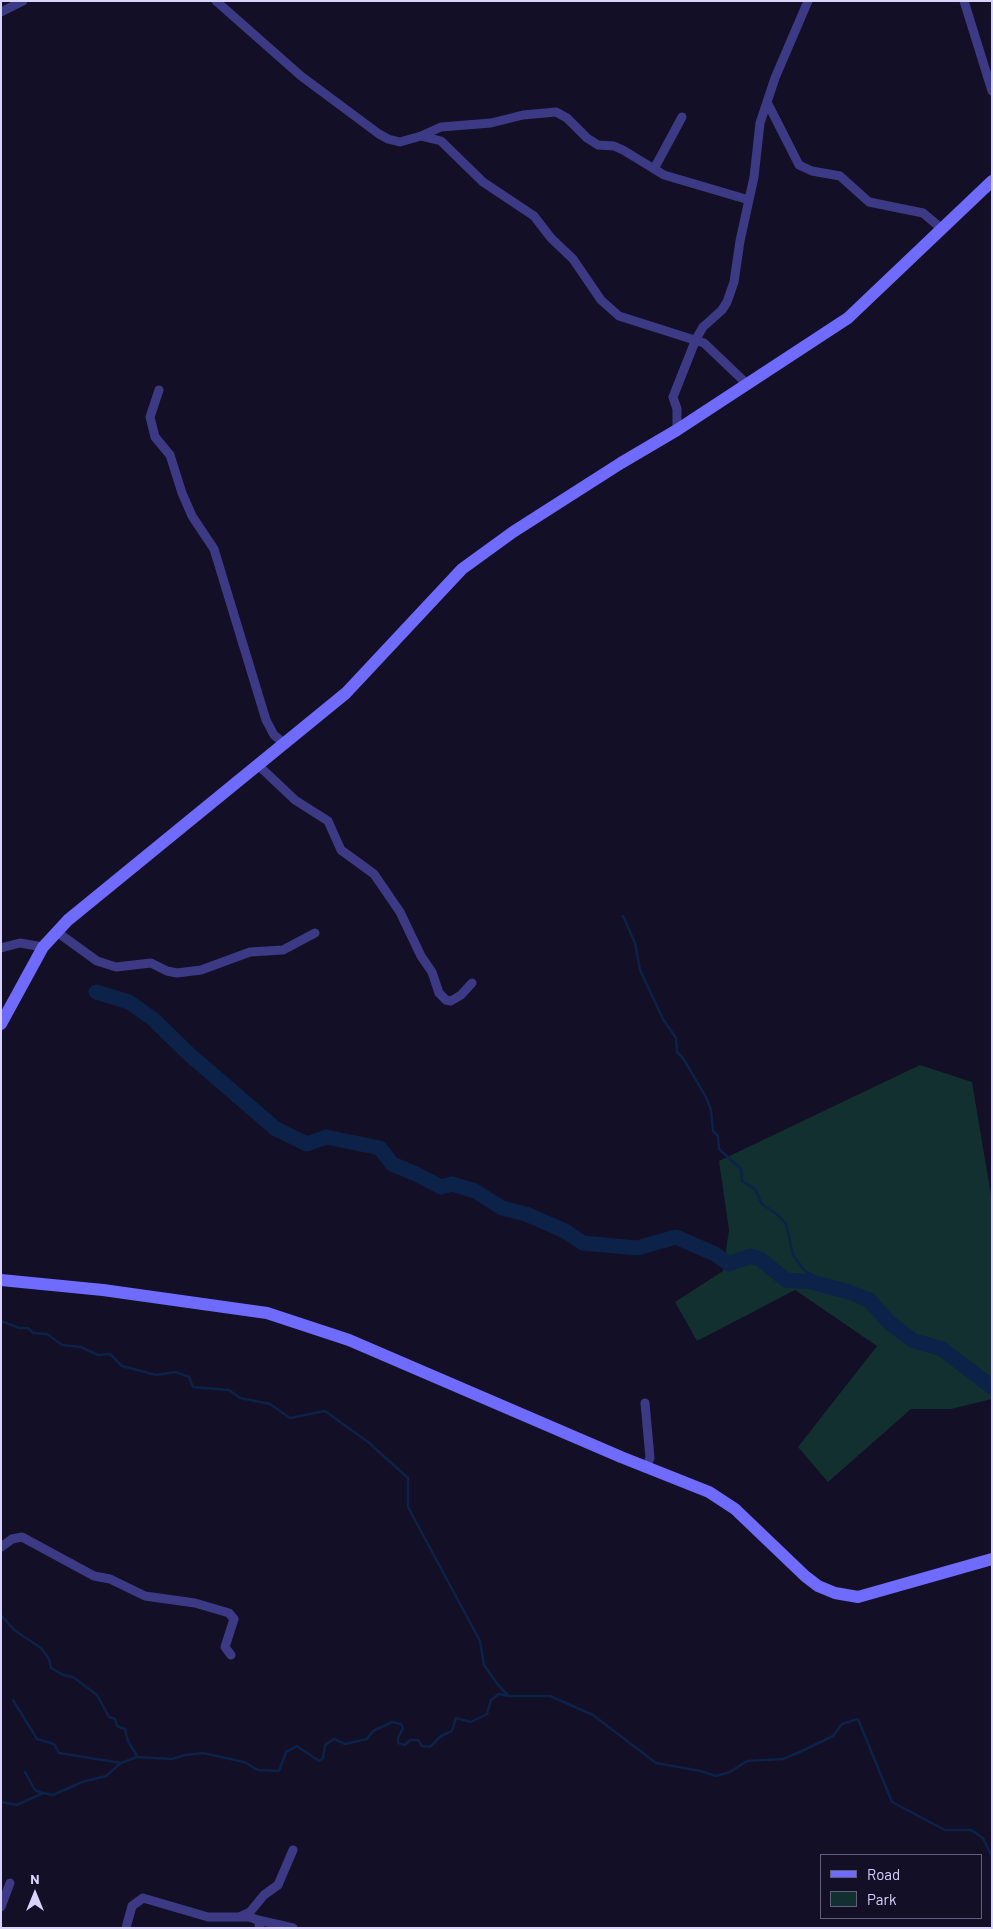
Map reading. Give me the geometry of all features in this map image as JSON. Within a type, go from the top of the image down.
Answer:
[{"type":"street","points":[[1,12],[23,1]]},
{"type":"street","points":[[216,1],[301,76],[388,139],[400,142],[442,127],[491,123],[522,115],[556,112],[568,118],[587,138],[598,145],[614,146],[664,175],[749,200]]},
{"type":"street","points":[[677,430],[677,409],[673,397],[702,327],[722,310],[734,282],[749,200],[760,123],[774,78],[808,1]]},
{"type":"street","points":[[964,1],[992,91]]},
{"type":"street","points":[[767,102],[799,165],[812,172],[840,176],[869,202],[923,213],[941,228]]},
{"type":"street","points":[[654,169],[682,118]]},
{"type":"street","points":[[421,136],[441,141],[483,182],[534,216],[573,259],[609,308],[626,318],[696,339],[712,349],[747,384]]},
{"type":"street","points":[[1,1024],[43,947],[56,932],[346,693],[462,569],[521,526],[677,430],[710,406],[848,318],[992,180]]},
{"type":"street","points":[[159,390],[150,417],[155,437],[170,455],[182,493],[192,516],[214,549],[266,720],[274,735],[285,744]]},
{"type":"street","points":[[258,765],[295,800],[328,821],[341,850],[374,874],[400,912],[421,956],[432,972],[440,993],[446,1000],[451,1001],[461,995],[472,983]]},
{"type":"street","points":[[56,932],[97,961],[116,967],[151,963],[167,971],[177,973],[201,970],[250,952],[283,950],[315,934]]},
{"type":"street","points":[[1,948],[20,942],[43,947]]},
{"type":"street","points":[[1,1280],[103,1290],[267,1313],[349,1340],[709,1492],[734,1508],[805,1576],[818,1586],[835,1593],[858,1597],[992,1559]]},
{"type":"street","points":[[645,1403],[650,1458],[646,1467]]},
{"type":"street","points":[[1,1547],[12,1539],[22,1538],[94,1576],[110,1579],[145,1596],[195,1603],[229,1613],[234,1618],[225,1647],[231,1655]]},
{"type":"street","points":[[126,1928],[132,1906],[143,1898],[202,1916],[241,1916],[250,1912],[264,1895],[278,1885],[293,1850]]},
{"type":"street","points":[[1,1907],[10,1883]]},
{"type":"street","points":[[241,1916],[259,1924],[293,1928]]},
{"type":"green space","points":[[920,1065],[972,1082],[992,1201],[992,1399],[951,1409],[911,1409],[828,1482],[798,1447],[877,1346],[795,1290],[697,1341],[675,1302],[723,1271],[729,1230],[719,1161]]},
{"type":"waterway","points":[[623,916],[635,943],[640,970],[663,1019],[676,1038],[677,1052],[683,1058],[706,1097],[711,1110],[713,1131],[718,1136],[719,1149],[741,1169],[742,1181],[755,1189],[762,1204],[778,1215],[786,1224],[793,1255],[804,1270],[815,1277],[818,1284]]},
{"type":"waterway","points":[[96,992],[129,1002],[153,1019],[190,1055],[276,1129],[307,1144],[326,1137],[380,1148],[392,1164],[441,1187],[452,1184],[475,1191],[502,1208],[526,1214],[565,1231],[583,1243],[637,1248],[676,1237],[715,1254],[729,1264],[750,1256],[760,1259],[786,1280],[811,1282],[846,1291],[869,1300],[889,1322],[912,1340],[942,1349],[992,1387]]},
{"type":"waterway","points":[[1,1321],[19,1328],[28,1328],[33,1333],[47,1334],[62,1345],[81,1347],[98,1355],[110,1354],[122,1366],[156,1375],[176,1372],[189,1377],[193,1387],[229,1390],[240,1398],[270,1404],[290,1418],[325,1411],[368,1442],[408,1478],[408,1507],[480,1641],[484,1665],[498,1685],[509,1696],[550,1696],[593,1715],[656,1763],[701,1771],[716,1776],[730,1772],[747,1761],[783,1759],[833,1736],[842,1724],[858,1719],[892,1802],[945,1830],[971,1830],[983,1838],[992,1857]]},
{"type":"waterway","points":[[1,1615],[14,1630],[41,1648],[49,1659],[51,1668],[63,1675],[73,1677],[97,1695],[109,1717],[115,1719],[117,1726],[125,1729],[128,1741],[137,1756]]},
{"type":"waterway","points":[[1,1802],[17,1805],[43,1793],[53,1795],[82,1782],[106,1776],[121,1763],[137,1757],[172,1759],[203,1753],[244,1762],[258,1770],[279,1771],[286,1752],[297,1746],[319,1761],[323,1758],[325,1745],[334,1739],[345,1744],[367,1739],[373,1731],[392,1722],[401,1724],[403,1728],[398,1738],[398,1743],[405,1745],[410,1740],[418,1740],[422,1746],[430,1747],[441,1736],[452,1731],[456,1718],[471,1722],[487,1714],[491,1700],[499,1694],[508,1696]]},
{"type":"waterway","points":[[13,1700],[37,1739],[54,1744],[59,1753],[121,1763]]},
{"type":"waterway","points":[[25,1772],[35,1790],[42,1793]]}]
